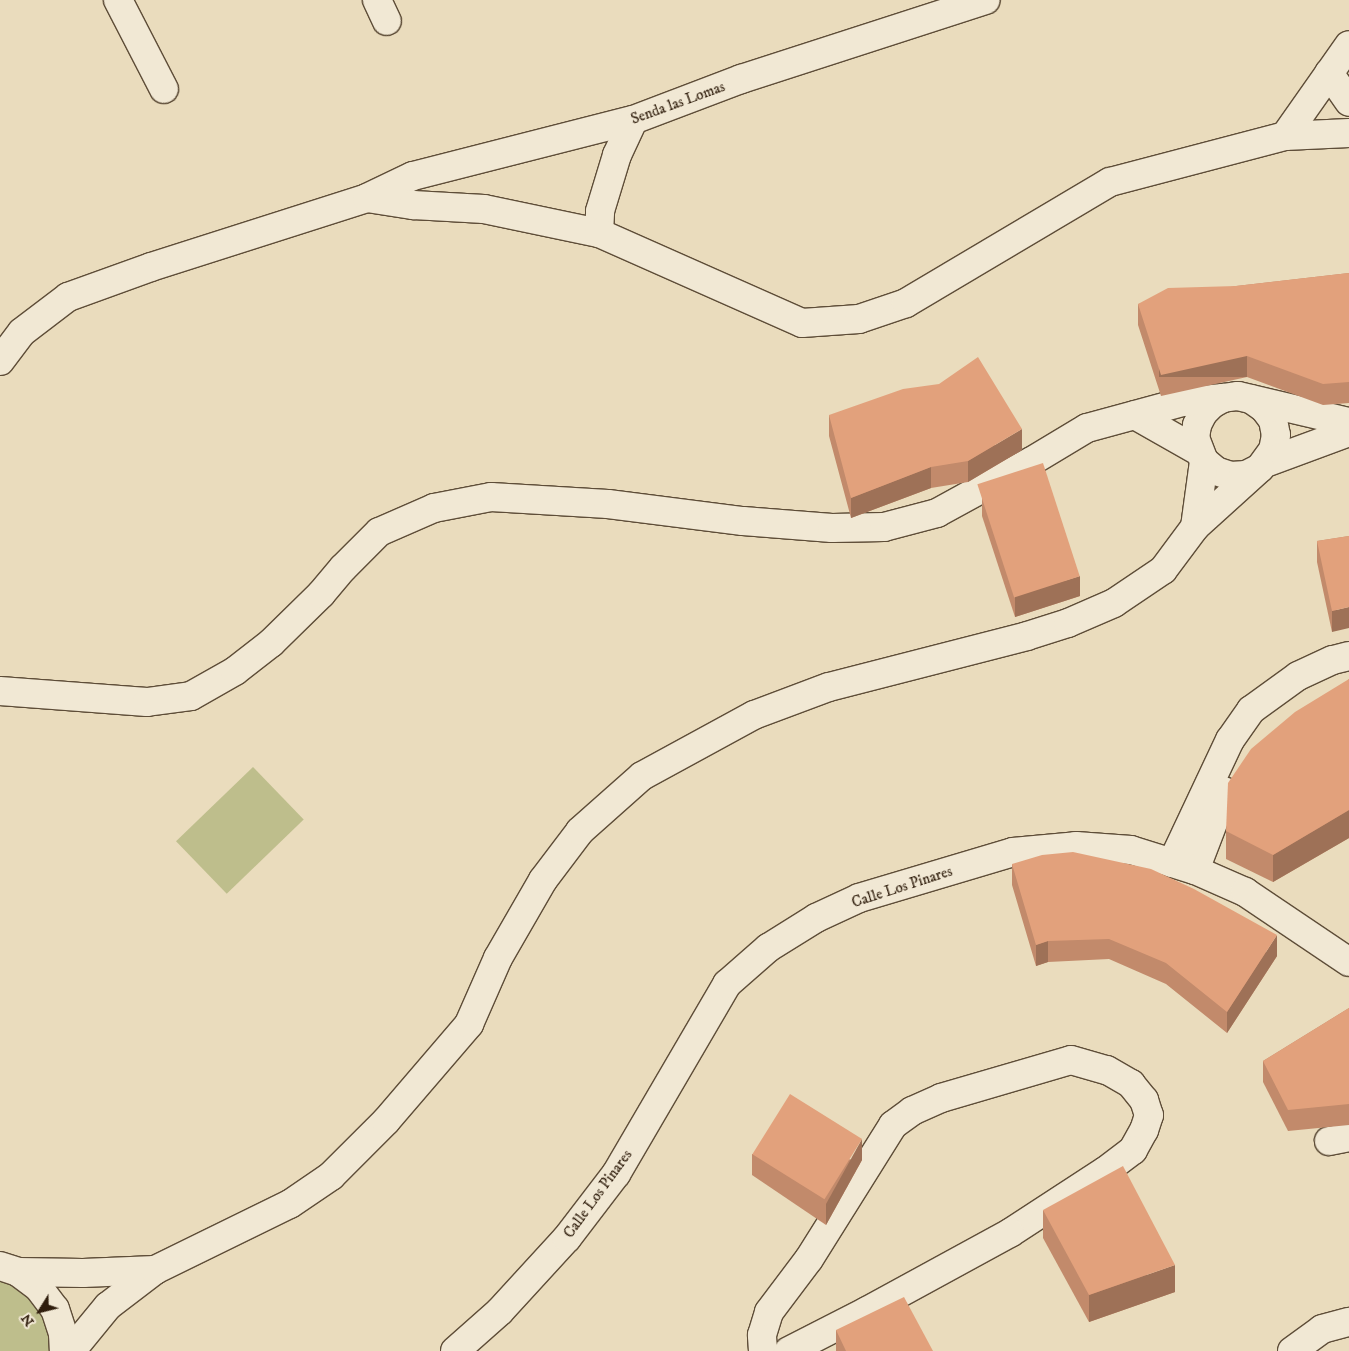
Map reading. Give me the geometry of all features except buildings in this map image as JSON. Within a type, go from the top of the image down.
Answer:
[{"type":"street","points":[[118,0],[164,89]]},
{"type":"street","name":"Senda las Lomas","points":[[0,361],[22,332],[68,297],[151,267],[367,198],[413,176],[633,120],[741,79],[986,0]]},
{"type":"street","points":[[1285,136],[1349,45]]},
{"type":"street","points":[[1329,73],[1349,102]]},
{"type":"street","points":[[599,233],[600,211],[617,155],[633,120]]},
{"type":"street","points":[[367,198],[413,206],[484,209],[599,233],[802,323],[859,319],[906,302],[1110,182],[1285,136],[1349,133]]},
{"type":"street","points":[[0,691],[147,702],[191,696],[235,671],[271,643],[321,594],[343,568],[379,532],[434,508],[491,497],[608,504],[743,521],[813,526],[884,527],[937,512],[1032,461],[1086,428],[1183,402],[1238,396],[1349,422]]},
{"type":"street","points":[[1194,528],[1201,456],[1195,438],[1197,425],[1203,413],[1212,404],[1223,398]]},
{"type":"street","points":[[71,1351],[108,1306],[155,1270],[290,1204],[331,1176],[386,1121],[469,1024],[498,958],[543,880],[580,831],[642,776],[754,715],[830,687],[1027,636],[1068,623],[1114,603],[1163,570],[1194,528],[1263,466],[1274,450],[1276,435],[1273,420],[1264,408],[1251,399]]},
{"type":"street","points":[[1134,415],[1201,456],[1216,471],[1231,476],[1246,475],[1263,466],[1349,432]]},
{"type":"street","points":[[1183,866],[1230,740],[1252,710],[1298,676],[1349,656]]},
{"type":"street","points":[[1183,866],[1221,798],[1252,753]]},
{"type":"street","name":"Calle Los Pinares","points":[[455,1351],[480,1341],[566,1238],[616,1174],[727,984],[768,948],[816,918],[859,898],[1013,852],[1076,846],[1131,850],[1183,866],[1246,892],[1349,962]]},
{"type":"street","points":[[763,1351],[762,1334],[769,1312],[809,1259],[888,1132],[893,1125],[912,1111],[941,1098],[1071,1060],[1107,1070],[1131,1084],[1144,1100],[1149,1115],[1144,1130],[1133,1150],[1106,1171],[1010,1234],[868,1311],[789,1351]]},
{"type":"street","points":[[9,1269],[83,1273],[155,1270]]},
{"type":"street","points":[[9,1269],[39,1288],[55,1309],[63,1334],[64,1351]]},
{"type":"street","points":[[1292,1351],[1322,1329],[1349,1322]]},
{"type":"green space","points":[[253,767],[304,820],[227,894],[176,841]]},
{"type":"green space","points":[[0,1277],[20,1286],[47,1319],[52,1339],[51,1351],[0,1351]]}]
